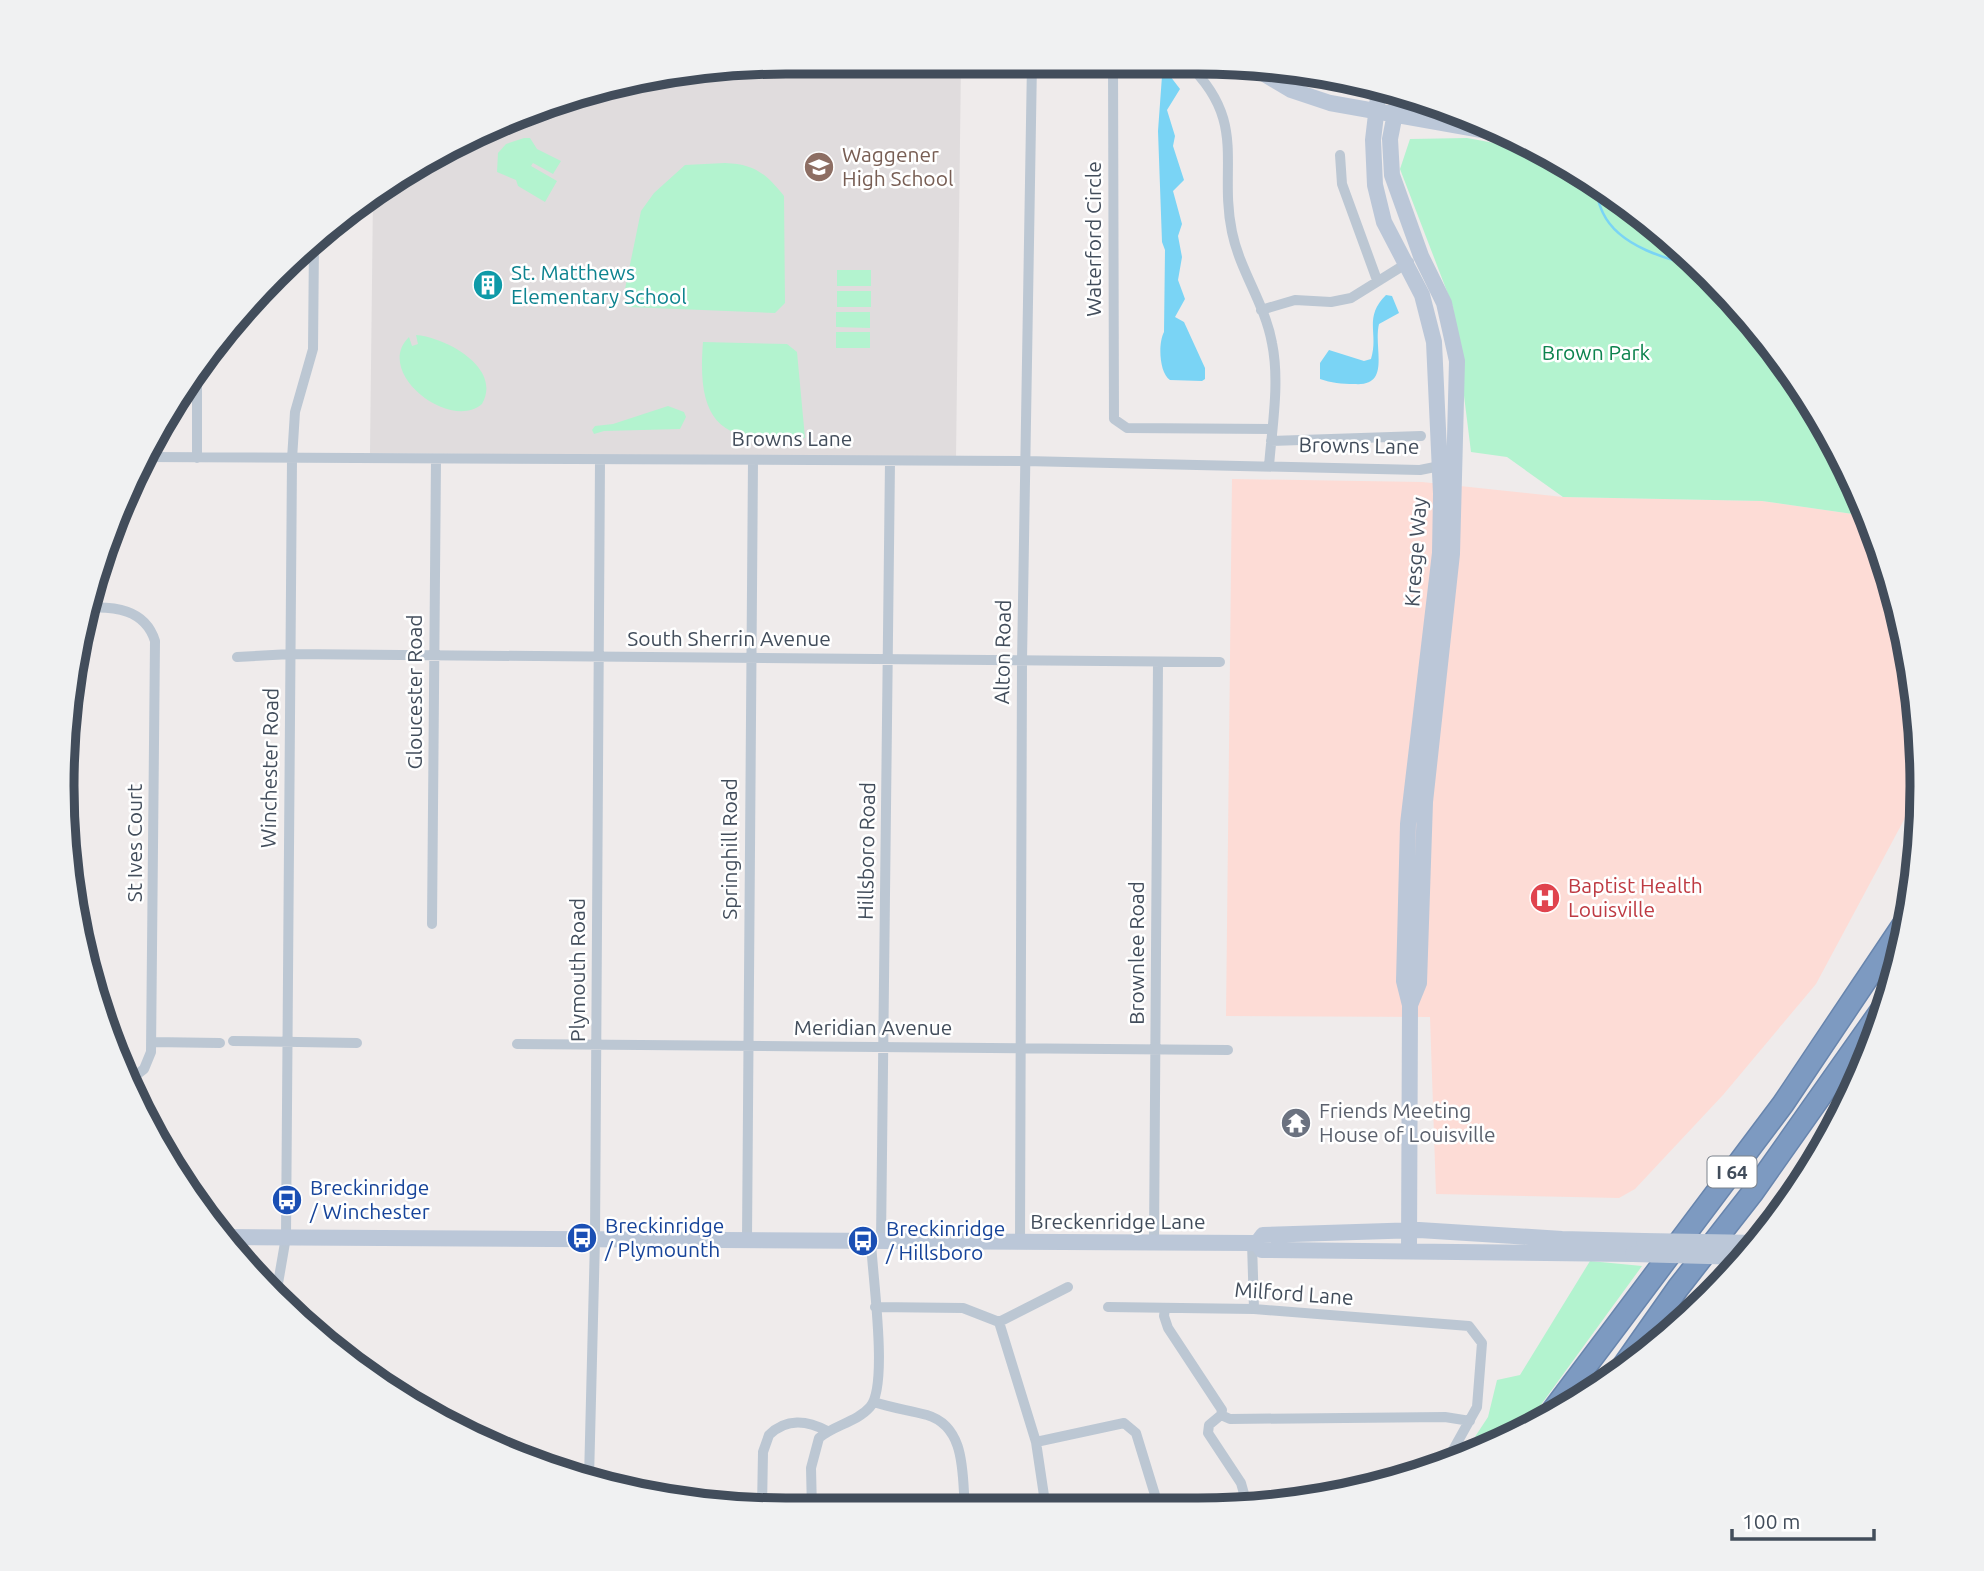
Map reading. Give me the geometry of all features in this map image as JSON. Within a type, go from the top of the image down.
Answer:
[{"type":"highway","name":"I 64","points":[[1563,1397],[1783,1104],[1893,939]]},
{"type":"highway","name":"I 64","points":[[1637,1346],[1678,1288],[1753,1192],[1866,1031]]},
{"type":"street","name":"Alton Road","points":[[1020,1242],[1022,661],[1032,74]]},
{"type":"street","name":"Waterford Circle","points":[[1113,74],[1113,415],[1127,428],[1271,435]]},
{"type":"street","points":[[1195,74],[1216,103],[1228,130],[1230,223],[1236,248],[1273,348],[1269,466]]},
{"type":"street","points":[[1267,77],[1309,97],[1471,128]]},
{"type":"street","name":"Kresge Way","points":[[1378,97],[1373,140],[1377,198],[1384,222],[1444,303],[1457,361],[1452,554],[1425,802],[1419,983],[1410,1005]]},
{"type":"street","name":"Kresge Way","points":[[1397,102],[1390,139],[1392,175],[1434,342],[1440,466],[1440,553],[1408,824],[1404,982],[1410,1005],[1409,1250]]},
{"type":"street","points":[[1340,155],[1342,184],[1377,280]]},
{"type":"street","name":"Winchester Road","points":[[278,1285],[286,1237],[292,458],[295,412],[313,349],[314,252]]},
{"type":"street","points":[[1261,310],[1295,300],[1331,302],[1351,298],[1413,260]]},
{"type":"street","points":[[197,385],[197,457]]},
{"type":"street","points":[[1271,435],[1422,436]]},
{"type":"street","name":"Browns Lane","points":[[154,457],[1025,461],[1420,470],[1440,466]]},
{"type":"street","name":"Gloucester Road","points":[[432,924],[436,459]]},
{"type":"street","name":"Plymouth Road","points":[[589,1470],[595,1239],[600,460]]},
{"type":"street","name":"Springhill Road","points":[[747,1239],[753,460]]},
{"type":"street","name":"Hillsboro Road","points":[[874,1402],[879,1368],[875,1307],[884,1048],[890,461]]},
{"type":"street","name":"St Ives Court","points":[[96,609],[124,610],[143,620],[155,641],[152,1042],[144,1069],[136,1075]]},
{"type":"street","name":"South Sherrin Avenue","points":[[237,657],[291,654],[1220,662]]},
{"type":"street","name":"Brownlee Road","points":[[1154,1243],[1157,662]]},
{"type":"street","points":[[233,1041],[357,1043]]},
{"type":"street","points":[[152,1042],[220,1042]]},
{"type":"street","name":"Meridian Avenue","points":[[517,1044],[1228,1051]]},
{"type":"street","name":"Breckenridge Lane","points":[[236,1237],[1255,1243],[1264,1235],[1409,1231],[1733,1256]]},
{"type":"street","points":[[1254,1309],[1255,1243]]},
{"type":"street","name":"Breckenridge Lane","points":[[1255,1243],[1262,1250],[1743,1243]]},
{"type":"street","points":[[875,1307],[963,1308],[999,1322],[1068,1287]]},
{"type":"street","name":"Milford Lane","points":[[1108,1307],[1254,1309],[1463,1324],[1475,1331],[1482,1348],[1477,1407],[1470,1421]]},
{"type":"street","points":[[1166,1308],[1165,1321],[1219,1404],[1221,1415]]},
{"type":"street","points":[[999,1322],[1036,1442],[1044,1497]]},
{"type":"street","points":[[811,1497],[812,1456],[819,1438],[827,1431],[861,1414],[874,1402],[927,1415],[950,1431],[961,1460],[964,1497]]},
{"type":"street","points":[[1221,1415],[1230,1419],[1445,1417],[1470,1421],[1454,1450]]},
{"type":"street","points":[[1221,1415],[1209,1425],[1208,1433],[1241,1483],[1245,1496]]},
{"type":"street","points":[[762,1496],[763,1451],[769,1434],[793,1422],[813,1423],[827,1431]]},
{"type":"street","points":[[1036,1442],[1124,1423],[1136,1433],[1156,1497]]},
{"type":"shaded area","points":[[961,74],[956,458],[370,453],[373,206],[390,193],[429,169],[513,128],[557,111],[647,87],[739,75]]},
{"type":"shaded area","name":"Baptist Health Louisville","points":[[1232,479],[1422,482],[1563,497],[1762,501],[1857,515],[1873,557],[1897,647],[1909,739],[1909,810],[1816,984],[1723,1095],[1635,1189],[1619,1198],[1436,1194],[1430,1017],[1226,1016]]},
{"type":"green space","points":[[530,138],[537,149],[561,161],[553,174],[533,163],[531,166],[557,181],[545,202],[518,186],[516,180],[497,172],[498,153],[506,144]]},
{"type":"green space","name":"Brown Park","points":[[1467,138],[1511,146],[1594,193],[1668,250],[1734,316],[1791,390],[1837,471],[1857,515],[1762,501],[1563,497],[1507,457],[1471,452],[1453,307],[1400,169],[1410,139]]},
{"type":"green space","points":[[725,163],[752,168],[784,196],[785,303],[775,313],[628,307],[625,289],[641,211],[654,193],[685,165]]},
{"type":"green space","points":[[837,270],[871,270],[871,286],[837,286]]},
{"type":"green space","points":[[837,291],[871,291],[871,307],[837,307]]},
{"type":"green space","points":[[836,312],[870,312],[870,328],[836,327]]},
{"type":"green space","points":[[836,332],[870,332],[870,348],[836,348]]},
{"type":"green space","points":[[416,335],[441,341],[455,348],[478,366],[486,390],[482,404],[468,411],[452,410],[435,404],[420,394],[408,381],[401,366],[400,351],[409,337],[412,346],[418,344]]},
{"type":"green space","points":[[703,342],[787,344],[797,352],[805,438],[754,438],[735,433],[721,424],[711,412],[705,394],[702,371]]},
{"type":"green space","points":[[668,406],[684,412],[686,417],[680,429],[604,431],[594,434],[592,430],[595,426],[613,424]]},
{"type":"green space","points":[[1590,1261],[1642,1266],[1536,1412],[1471,1443],[1488,1417],[1497,1380],[1520,1375]]},
{"type":"water","points":[[1169,74],[1180,89],[1167,110],[1175,136],[1173,146],[1184,180],[1173,191],[1182,224],[1178,236],[1182,257],[1178,280],[1185,299],[1175,317],[1184,322],[1205,368],[1205,379],[1202,381],[1170,380],[1166,376],[1161,358],[1165,250],[1162,242],[1158,131],[1162,76]]},
{"type":"water","points":[[1386,295],[1392,296],[1399,313],[1379,324],[1378,364],[1373,379],[1354,384],[1320,379],[1320,363],[1329,350],[1364,361],[1371,359],[1373,319],[1379,303]]},
{"type":"waterway","points":[[1597,195],[1610,225],[1621,235],[1646,250],[1681,263]]},
{"type":"place","name":"Waggener High School","points":[[819,167]]},
{"type":"place","name":"St. Matthews Elementary School","points":[[488,285]]},
{"type":"place","name":"Baptist Health Louisville","points":[[1545,898]]},
{"type":"place","name":"Friends Meeting House of Louisville","points":[[1296,1123]]},
{"type":"place","name":"Breckinridge / Winchester","points":[[287,1200]]},
{"type":"place","name":"Breckinridge / Plymounth","points":[[582,1238]]},
{"type":"place","name":"Breckinridge / Hillsboro","points":[[863,1241]]}]
